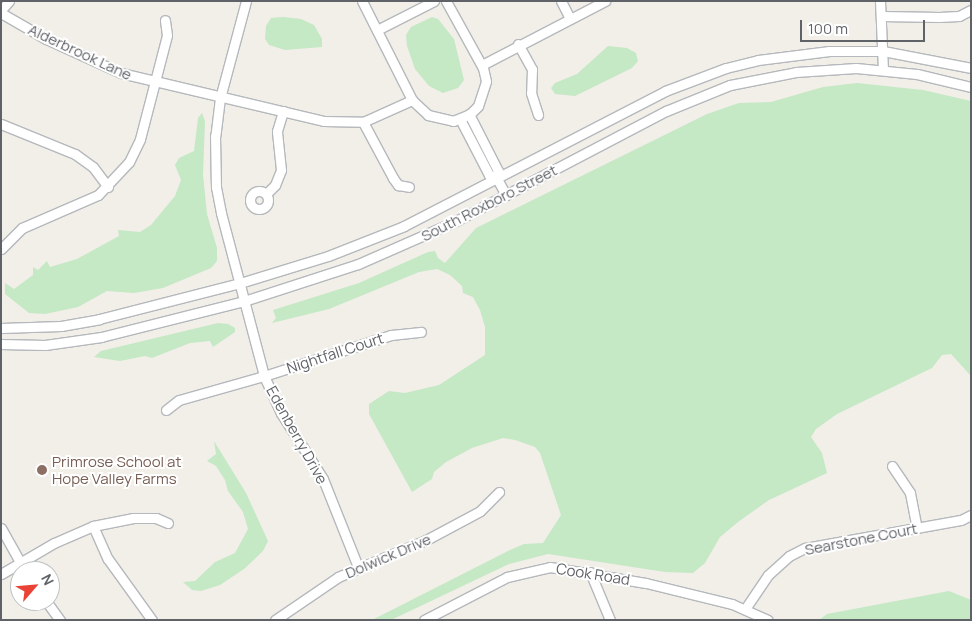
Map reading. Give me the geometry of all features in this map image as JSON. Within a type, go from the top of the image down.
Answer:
[{"type":"street","points":[[1,12],[9,1]]},
{"type":"street","name":"Edenberry Drive","points":[[246,1],[220,98],[215,136],[216,187],[264,376],[281,413],[323,479],[358,567]]},
{"type":"street","points":[[362,1],[412,100],[422,112],[436,119],[460,119],[469,114],[484,95],[486,81],[482,66],[446,1]]},
{"type":"street","points":[[377,30],[434,1]]},
{"type":"street","points":[[561,1],[570,18]]},
{"type":"street","points":[[482,66],[518,44],[605,1]]},
{"type":"street","points":[[880,1],[883,70]]},
{"type":"street","points":[[881,16],[959,16],[971,10]]},
{"type":"street","name":"Alderbrook Lane","points":[[1,12],[100,64],[155,83],[334,123],[364,122]]},
{"type":"street","points":[[1,248],[22,228],[86,202],[108,187],[136,148],[168,30],[165,20]]},
{"type":"street","points":[[518,44],[532,69],[531,93],[538,115]]},
{"type":"street","name":"South Roxboro Street","points":[[1,328],[83,322],[240,283],[367,242],[497,179],[665,91],[710,73],[799,53],[883,51],[971,68]]},
{"type":"street","name":"South Roxboro Street","points":[[1,344],[45,345],[101,337],[244,300],[366,261],[433,232],[666,111],[730,85],[796,72],[883,70],[971,87]]},
{"type":"street","points":[[409,187],[398,185],[393,178],[364,122],[412,100]]},
{"type":"street","points":[[266,194],[275,184],[281,170],[277,130],[282,111]]},
{"type":"street","points":[[469,114],[498,171],[497,179]]},
{"type":"street","points":[[460,119],[489,175],[497,179],[506,195]]},
{"type":"street","points":[[1,124],[75,154],[93,167],[108,187]]},
{"type":"street","name":"Nightfall Court","points":[[166,410],[179,400],[264,376],[391,335],[421,332]]},
{"type":"street","points":[[892,466],[910,492],[917,528]]},
{"type":"street","name":"Dolwick Drive","points":[[275,620],[358,567],[426,540],[480,511],[499,492]]},
{"type":"street","name":"Searstone Court","points":[[745,609],[768,575],[789,556],[806,548],[917,528],[971,515]]},
{"type":"street","points":[[31,561],[54,543],[93,526],[141,517],[168,523]]},
{"type":"street","points":[[93,526],[108,559],[152,620]]},
{"type":"street","points":[[1,528],[20,561]]},
{"type":"street","name":"Cook Road","points":[[424,620],[522,571],[550,567],[590,572],[646,583],[745,609],[768,620]]},
{"type":"street","points":[[590,572],[610,620]]},
{"type":"green space","points":[[432,17],[438,19],[454,39],[464,80],[458,88],[443,93],[429,86],[415,69],[407,46],[406,35],[411,27]]},
{"type":"green space","points":[[271,18],[301,19],[314,25],[322,39],[322,47],[285,50],[269,45],[265,39],[266,26]]},
{"type":"green space","points":[[608,46],[627,48],[636,53],[638,61],[632,68],[575,96],[555,94],[551,88],[555,83],[577,74]]},
{"type":"green space","points":[[857,83],[923,90],[971,101],[971,376],[951,354],[942,355],[932,368],[837,414],[816,429],[811,437],[822,453],[827,473],[769,500],[738,522],[720,537],[705,563],[693,573],[665,572],[548,554],[509,564],[391,620],[372,620],[510,550],[524,544],[543,543],[561,515],[540,453],[535,447],[503,438],[472,448],[446,462],[434,472],[432,479],[412,492],[369,414],[369,404],[389,391],[405,393],[439,385],[485,355],[485,327],[480,310],[473,297],[463,293],[462,286],[450,275],[437,269],[419,272],[329,309],[272,323],[276,318],[273,310],[359,283],[428,252],[435,251],[438,258],[445,263],[476,228],[707,114],[739,103],[771,102],[823,87]]},
{"type":"green space","points":[[202,113],[205,121],[203,175],[207,214],[217,248],[217,261],[211,268],[163,288],[134,293],[107,291],[78,307],[45,314],[29,313],[5,294],[5,283],[14,289],[33,275],[33,267],[38,270],[47,261],[50,267],[77,259],[119,236],[118,230],[140,232],[151,225],[175,196],[181,180],[175,165],[179,158],[194,151],[198,118]]},
{"type":"green space","points":[[218,323],[228,324],[235,328],[235,332],[213,347],[210,341],[190,343],[152,358],[145,356],[120,361],[94,357],[101,351]]},
{"type":"green space","points":[[214,441],[246,493],[268,541],[263,551],[244,569],[220,585],[201,591],[192,590],[183,582],[195,581],[215,562],[235,553],[248,529],[243,512],[228,491],[225,480],[216,466],[207,461],[216,454]]},
{"type":"green space","points":[[949,591],[971,600],[971,620],[819,620],[827,614]]},
{"type":"place","name":"Primrose School at Hope Valley Farms","points":[[42,470]]}]
